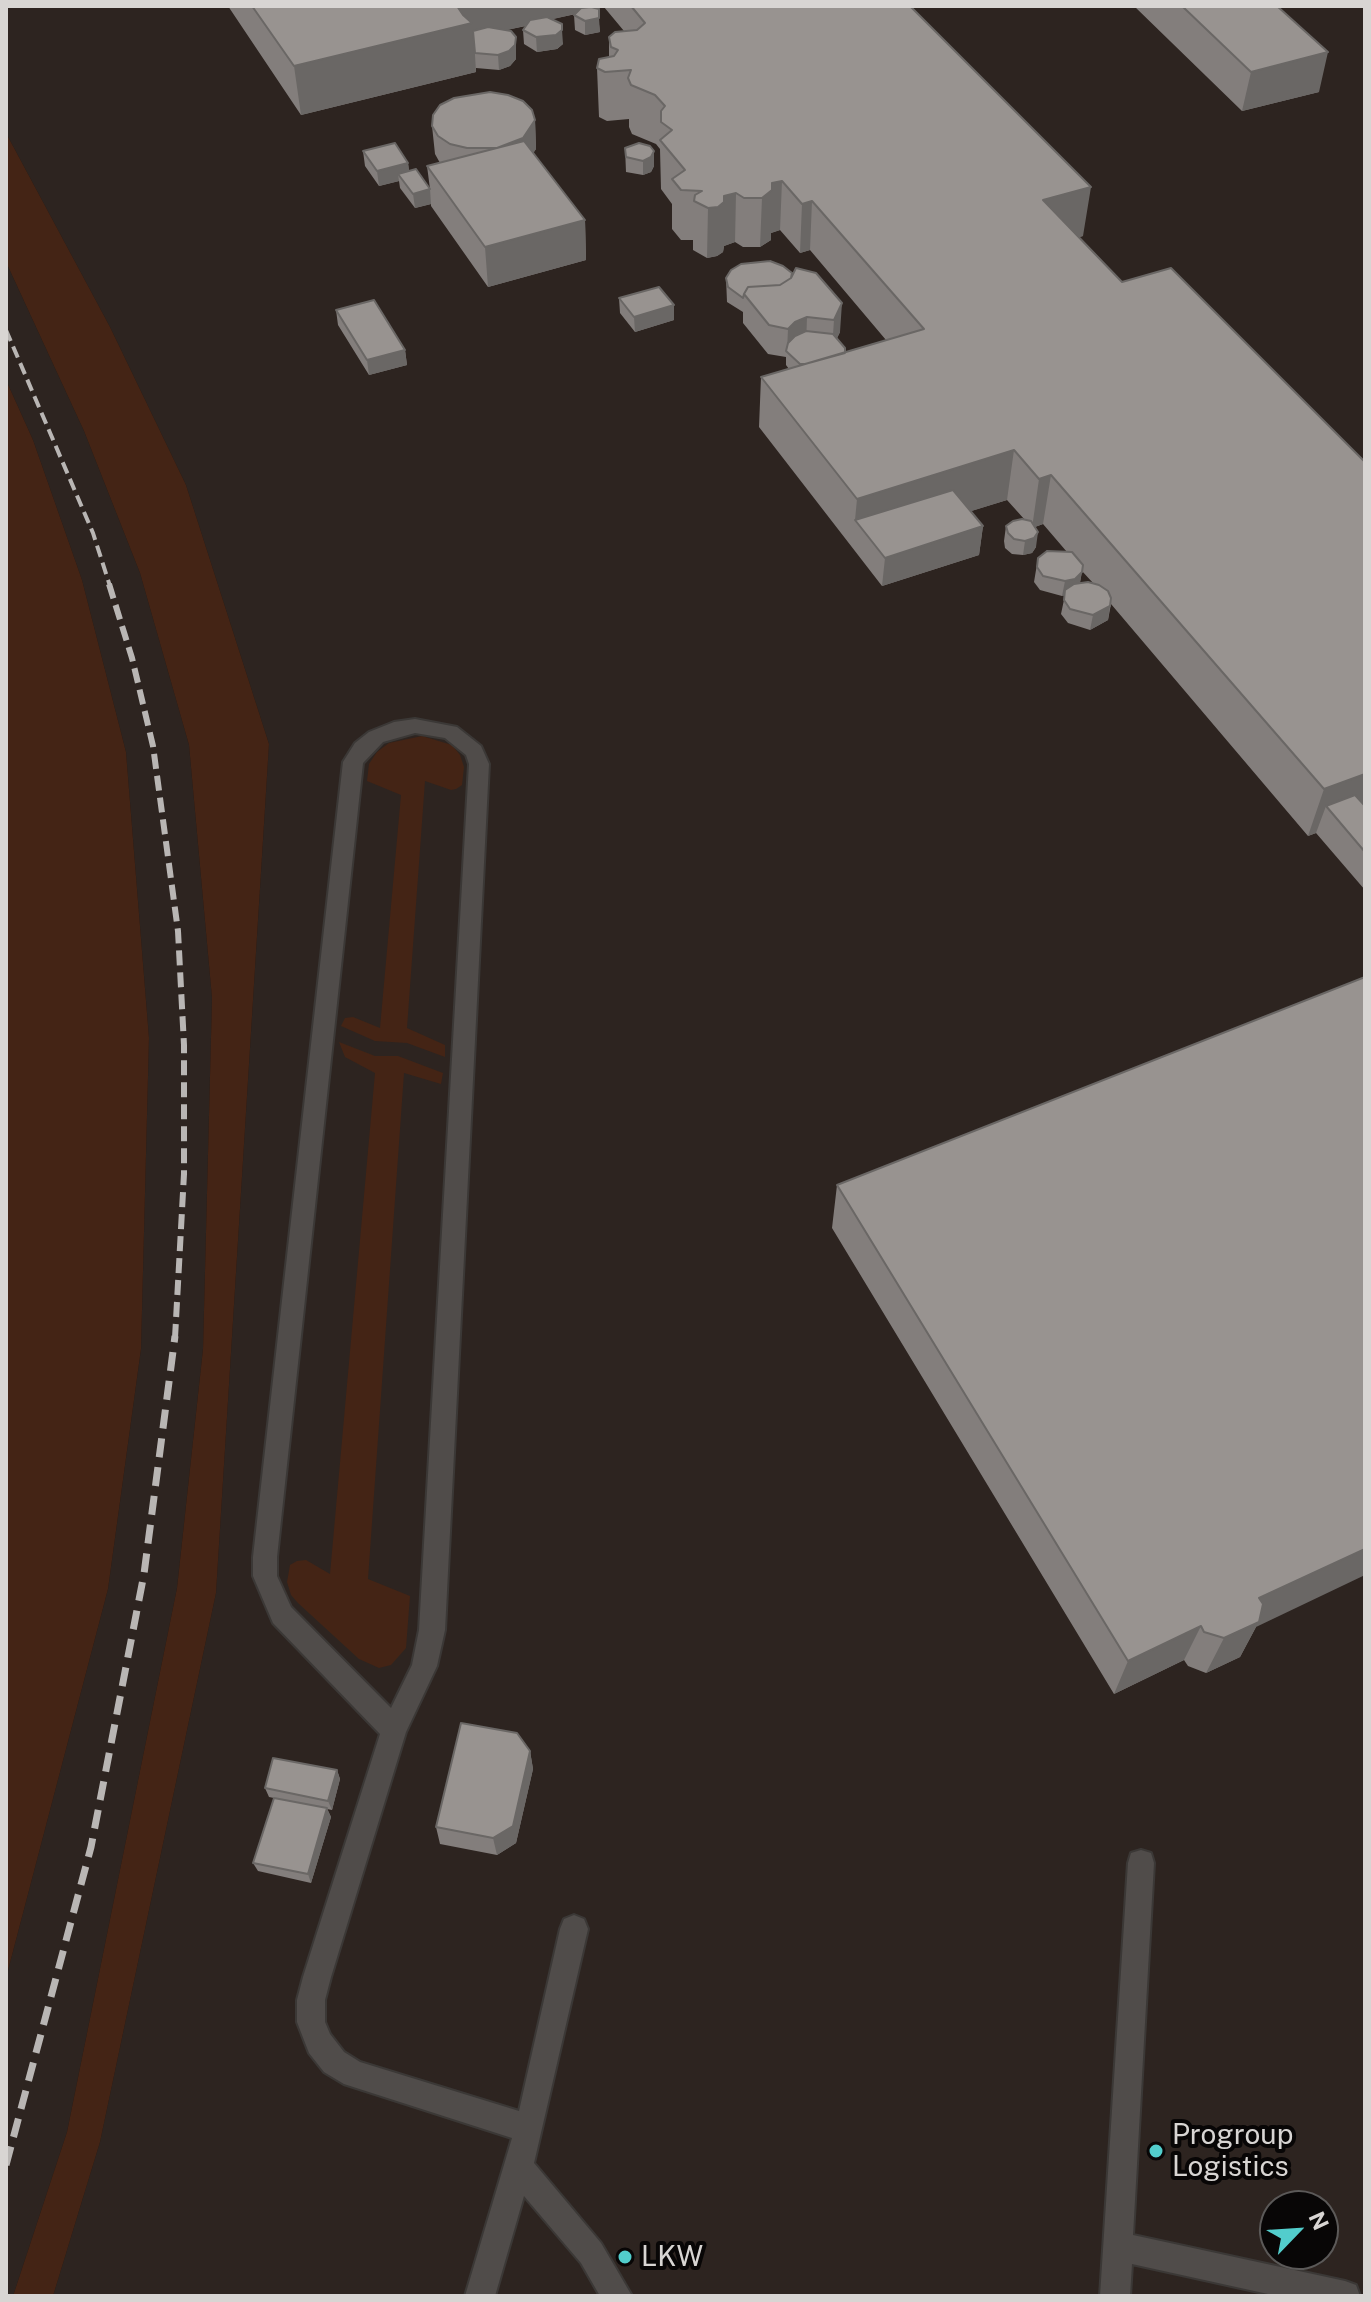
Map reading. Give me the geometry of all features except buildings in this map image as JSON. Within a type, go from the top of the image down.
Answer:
[{"type":"lane","points":[[394,1730],[282,1615],[265,1576],[265,1557],[353,762],[362,748],[376,737],[394,729],[415,726],[450,732],[474,751],[479,764],[432,1630],[424,1666],[394,1730],[317,1977],[311,2000],[311,2022],[319,2043],[334,2062],[354,2074],[529,2129]]},
{"type":"lane","points":[[1115,2296],[1141,1863]]},
{"type":"lane","points":[[480,2296],[529,2129],[574,1929]]},
{"type":"lane","points":[[518,2167],[591,2253],[617,2296]]},
{"type":"lane","points":[[1120,2247],[1345,2296]]},
{"type":"shaded area","points":[[6,6],[1365,6],[1365,2296],[53,2296],[100,2142],[216,1593],[269,744],[186,485],[110,327],[6,133]]},
{"type":"shaded area","points":[[6,133],[110,327],[186,485],[269,744],[216,1593],[100,2142],[53,2296],[13,2296],[67,2132],[177,1588],[203,1349],[212,998],[189,745],[140,573],[84,431],[6,262]]},
{"type":"shaded area","points":[[6,262],[84,431],[140,573],[189,745],[212,998],[203,1349],[177,1588],[67,2132],[13,2296],[6,2296],[6,1978],[108,1589],[141,1349],[149,1038],[126,752],[82,580],[33,440],[6,380]]},
{"type":"shaded area","points":[[6,380],[33,440],[82,580],[126,752],[149,1038],[141,1349],[108,1589],[6,1978]]},
{"type":"shaded area","points":[[422,736],[452,745],[464,767],[462,785],[456,789],[425,781],[407,1028],[445,1045],[445,1057],[407,1043],[375,1041],[341,1026],[345,1018],[353,1017],[380,1028],[401,795],[367,781],[369,764],[377,752],[389,743]]},
{"type":"shaded area","points":[[339,1042],[375,1056],[398,1056],[443,1073],[441,1084],[404,1073],[368,1579],[410,1596],[406,1648],[391,1665],[379,1668],[359,1659],[298,1603],[291,1595],[287,1582],[290,1565],[297,1561],[306,1560],[330,1574],[375,1073],[345,1057]]},
{"type":"railway","points":[[6,330],[93,533],[110,586]]},
{"type":"railway","points":[[109,584],[132,658],[153,746],[178,931],[184,1045],[184,1174],[175,1338]]},
{"type":"railway","points":[[6,2165],[91,1847],[144,1574],[175,1336]]},
{"type":"place","name":"Progroup Logistics","points":[[1156,2151]]},
{"type":"place","name":"LKW","points":[[625,2257]]}]
